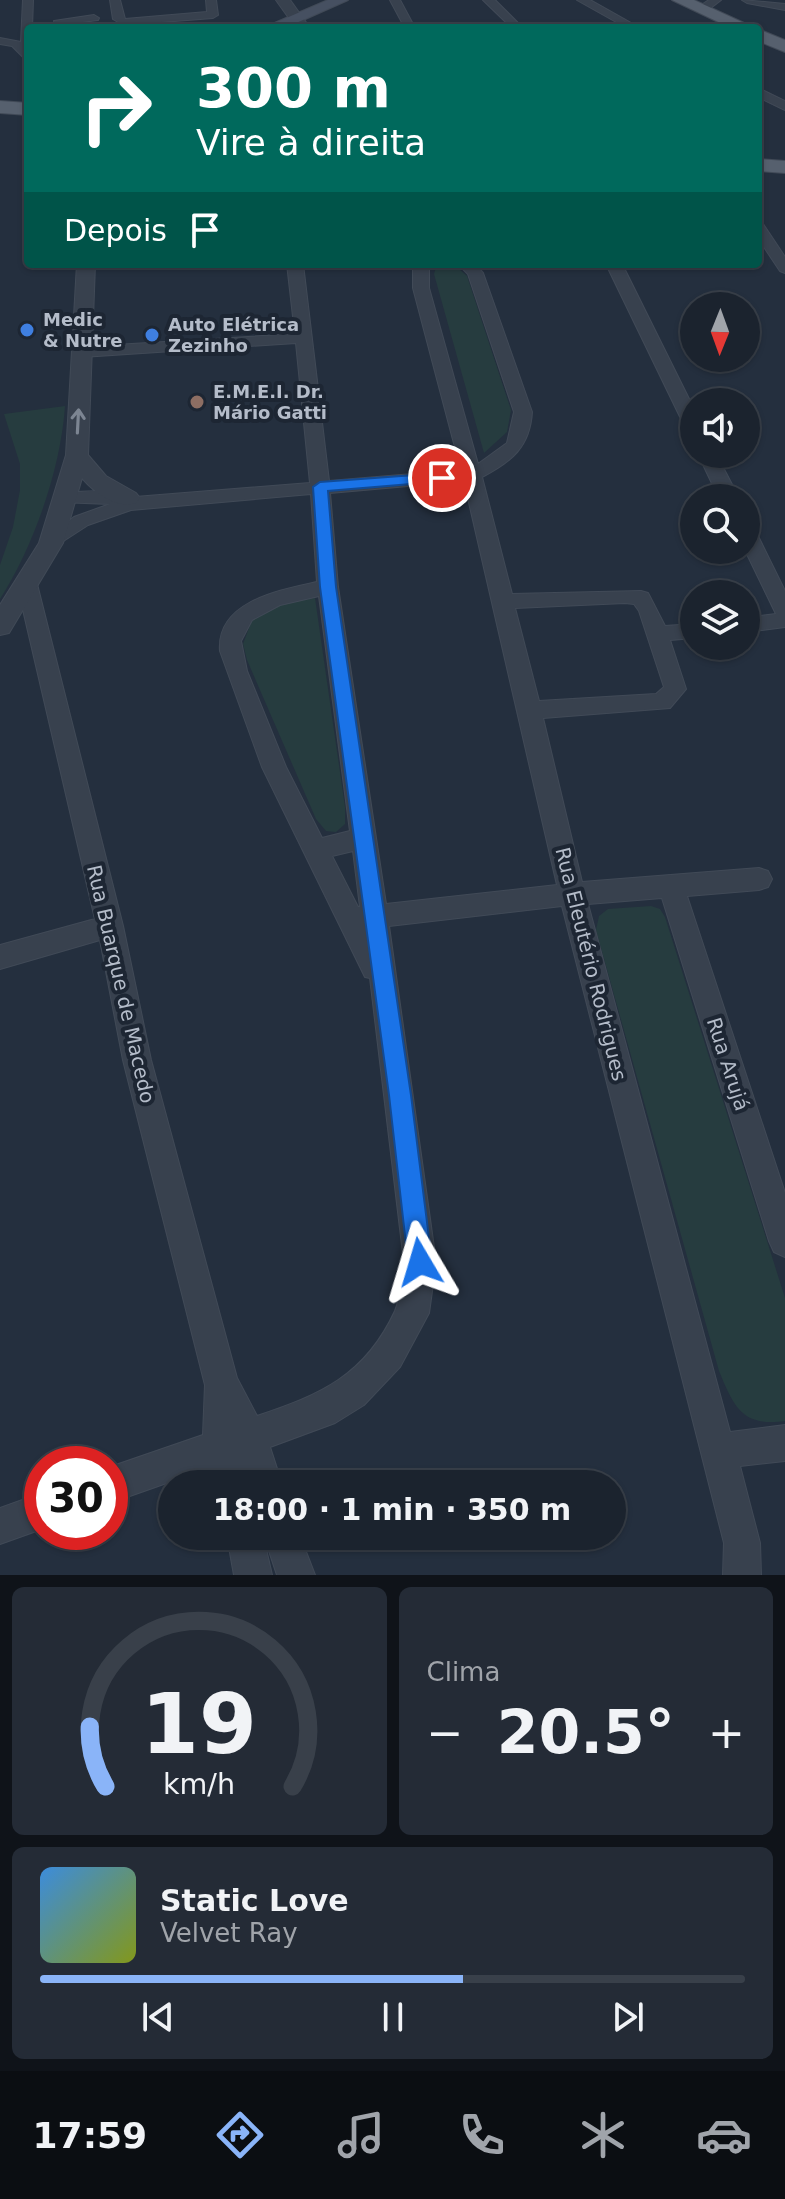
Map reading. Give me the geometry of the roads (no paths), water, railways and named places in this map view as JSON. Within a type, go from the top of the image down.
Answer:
[{"type":"main road","points":[[292,17],[341,0]]},
{"type":"main road","points":[[680,0],[710,4],[740,24]]},
{"type":"main road","points":[[762,36],[785,47]]},
{"type":"main road","points":[[0,99],[24,101]]},
{"type":"main road","points":[[0,107],[24,109]]},
{"type":"main road","points":[[762,165],[785,167]]},
{"type":"main road","points":[[762,172],[785,175]]},
{"type":"street","points":[[28,0],[28,24]]},
{"type":"street","points":[[196,2],[224,0]]},
{"type":"street","points":[[395,0],[408,24]]},
{"type":"street","points":[[488,0],[514,24]]},
{"type":"street","points":[[582,0],[626,24]]},
{"type":"street","points":[[747,0],[785,7]]},
{"type":"street","points":[[132,6],[116,4],[118,19],[123,22],[213,15],[211,1]]},
{"type":"street","points":[[60,24],[59,21],[94,18]]},
{"type":"street","points":[[0,41],[15,43],[24,53]]},
{"type":"street","points":[[762,94],[785,108]]},
{"type":"street","points":[[766,111],[785,108]]},
{"type":"street","points":[[762,233],[785,268]]},
{"type":"street","points":[[0,626],[51,543],[77,455],[86,268]]},
{"type":"street","points":[[295,268],[328,587],[362,839],[361,918]]},
{"type":"street","name":"Rua Eleutério Rodrigues","points":[[421,268],[421,288],[472,475],[572,894],[742,1543],[742,1575]]},
{"type":"street","points":[[51,543],[81,521],[115,507],[157,500],[472,475],[499,461],[517,445],[523,428],[523,412],[475,273],[470,268]]},
{"type":"street","points":[[616,268],[680,398]]},
{"type":"street","points":[[82,352],[304,338]]},
{"type":"street","points":[[77,455],[88,474],[115,494],[128,498]]},
{"type":"street","points":[[66,498],[157,500]]},
{"type":"street","points":[[760,561],[785,612]]},
{"type":"street","name":"Rua Buarque de Macedo","points":[[27,584],[110,926],[137,1060],[221,1383],[234,1441],[232,1470]]},
{"type":"street","points":[[128,1479],[323,1411],[352,1393],[388,1355],[412,1313],[420,1262],[382,980],[361,918],[314,850],[274,767],[236,671],[230,641],[244,615],[257,606],[328,587]]},
{"type":"street","points":[[502,601],[635,597],[645,603],[675,689],[662,702],[530,710]]},
{"type":"street","points":[[760,623],[785,620]]},
{"type":"street","points":[[658,634],[680,632]]},
{"type":"street","points":[[314,850],[362,839]]},
{"type":"street","points":[[361,918],[572,894],[759,879]]},
{"type":"street","name":"Rua Arujá","points":[[671,886],[785,1241]]},
{"type":"street","points":[[0,957],[110,926]]},
{"type":"street","name":"Rua Buarque de Macedo","points":[[234,1441],[254,1470]]},
{"type":"street","points":[[719,1451],[785,1443]]},
{"type":"street","points":[[0,1526],[24,1517]]},
{"type":"street","points":[[248,1550],[253,1575]]},
{"type":"street","points":[[287,1550],[296,1575]]},
{"type":"place","name":"Medic & Nutre","points":[[27,330]]},
{"type":"place","name":"Auto Elétrica Zezinho","points":[[152,335]]},
{"type":"place","name":"E.M.E.I. Dr. Mário Gatti","points":[[197,402]]}]
